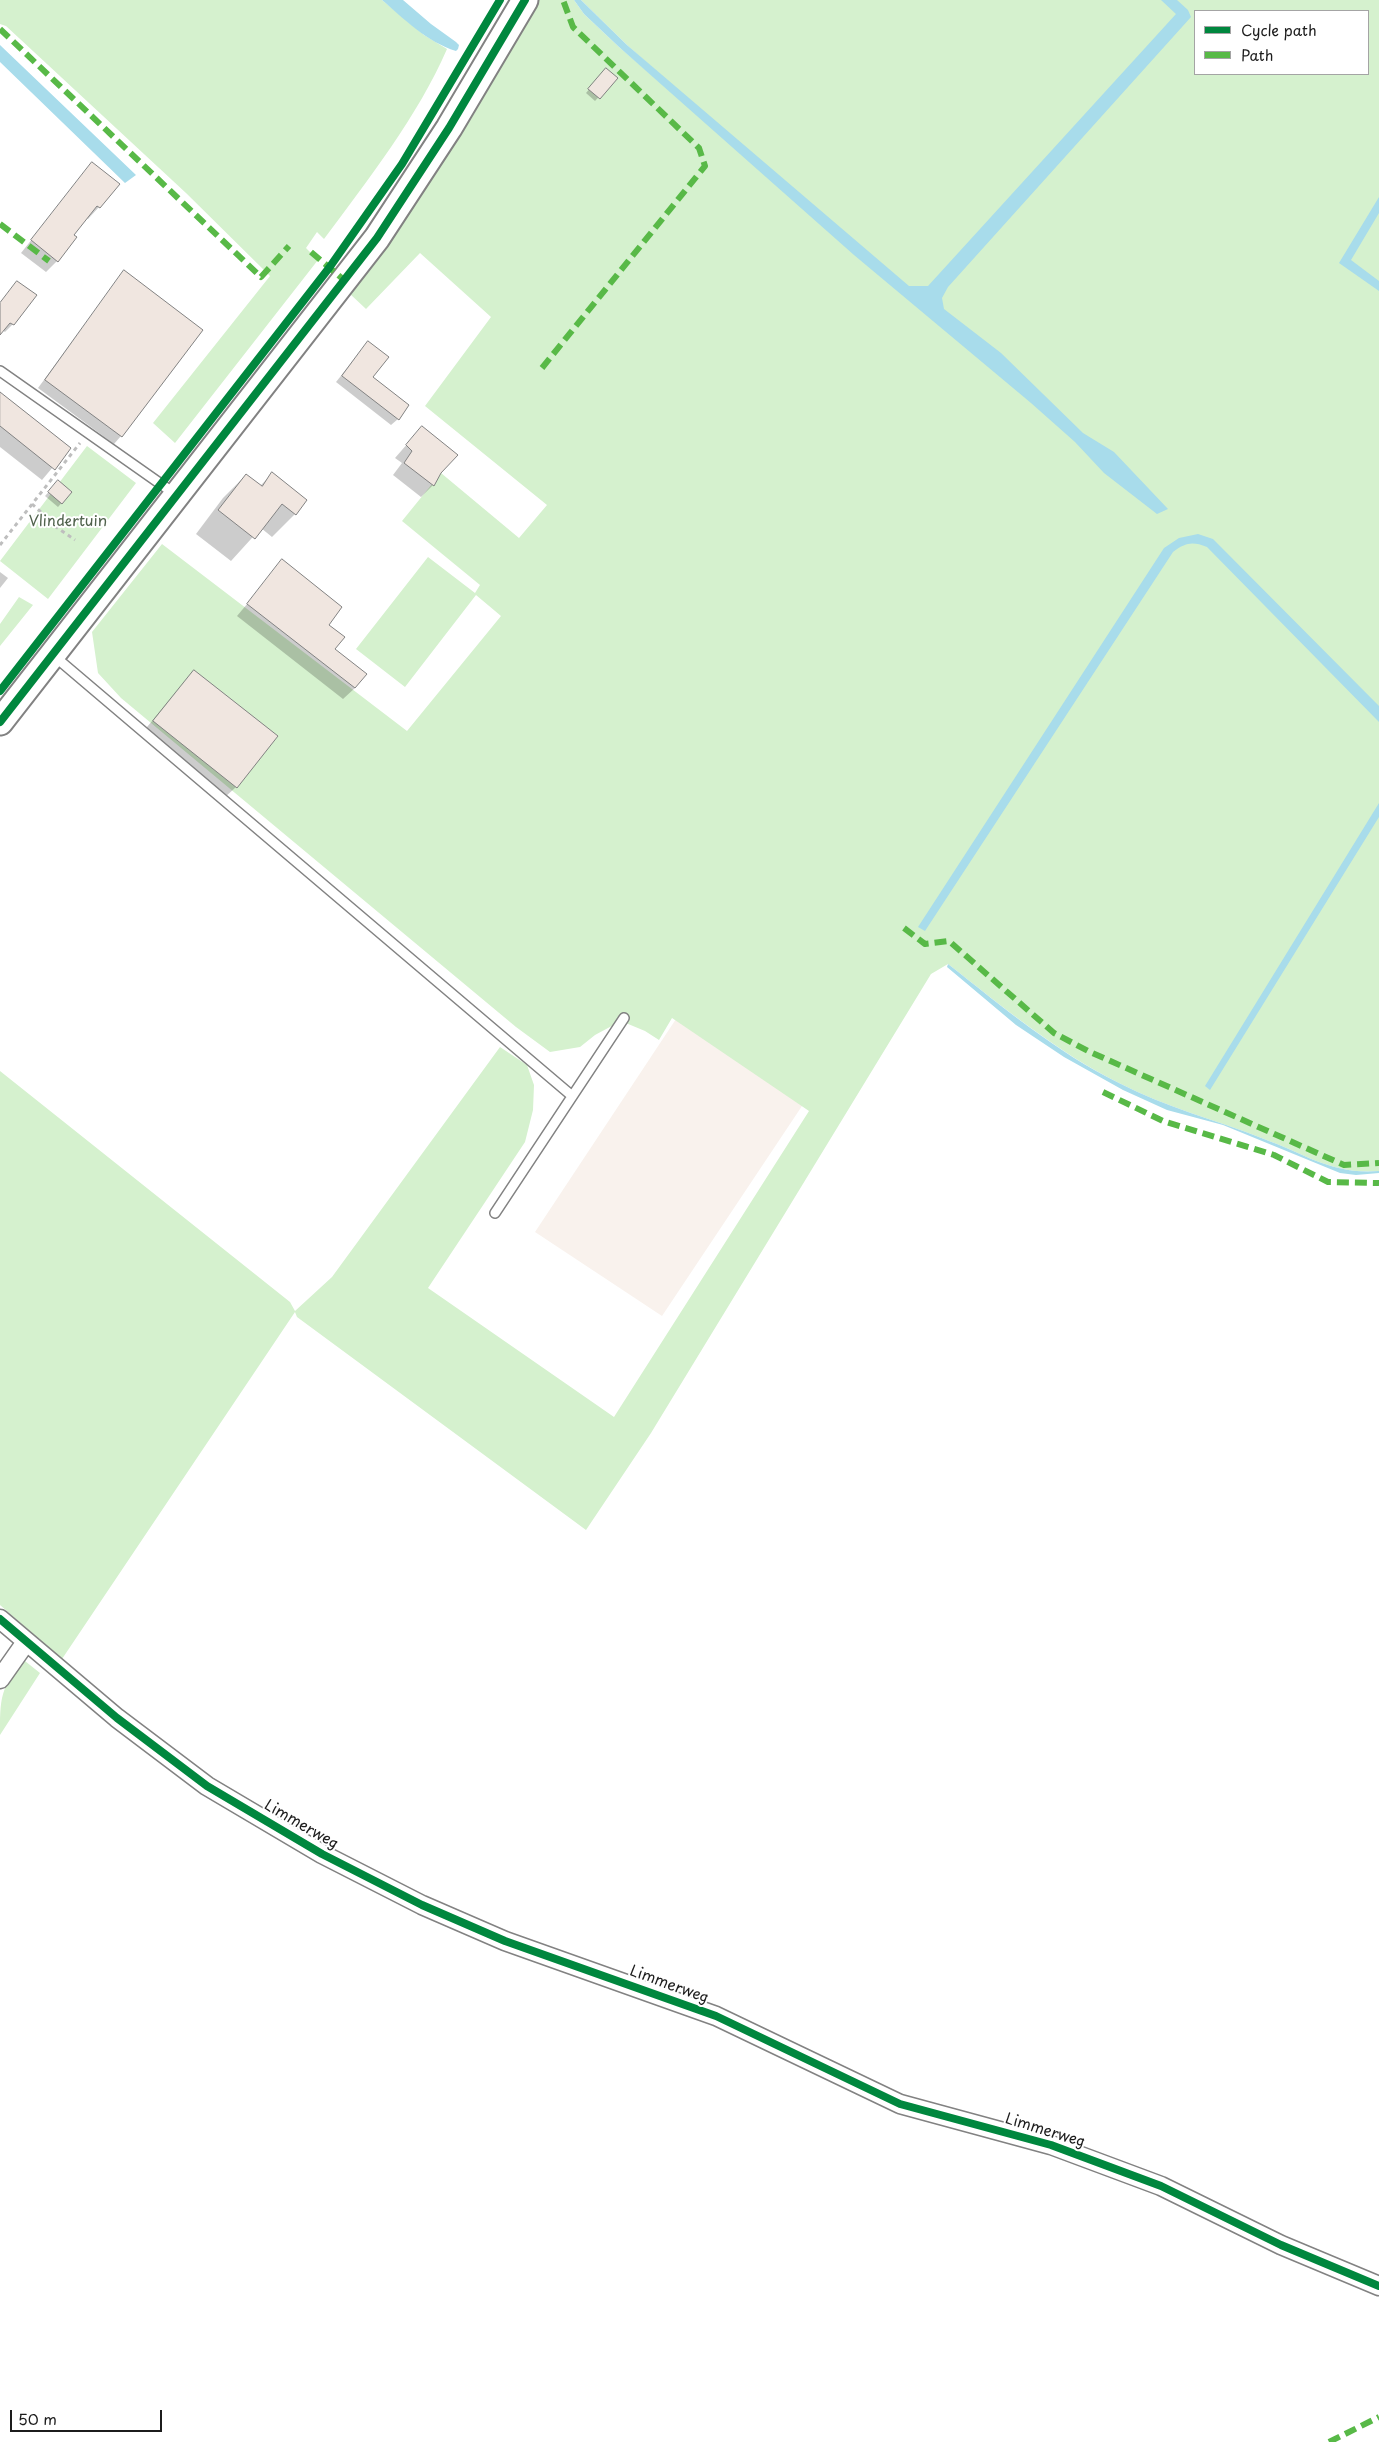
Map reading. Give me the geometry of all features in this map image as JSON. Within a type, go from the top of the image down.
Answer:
[{"type":"street","points":[[0,722],[377,238],[450,128],[525,0]]},
{"type":"street","name":"Limmerweg","points":[[0,1620],[118,1718],[207,1786],[322,1854],[422,1905],[505,1941],[716,2016],[900,2104],[1051,2145],[1161,2186],[1281,2246],[1379,2286]]},
{"type":"street","points":[[0,1678],[26,1642]]},
{"type":"lane","points":[[0,371],[177,496]]},
{"type":"lane","points":[[53,655],[571,1095]]},
{"type":"lane","points":[[494,1214],[571,1095],[624,1018]]},
{"type":"path","points":[[0,545],[88,433]]},
{"type":"path","points":[[32,504],[42,513],[46,520],[75,540]]},
{"type":"shaded area","points":[[678,1016],[806,1100],[662,1316],[535,1232]]},
{"type":"green space","points":[[0,0],[382,0],[424,35],[447,49],[422,99],[375,171],[324,239],[317,232],[306,248],[318,260],[175,443],[153,423],[270,276],[186,193],[6,26],[0,24]]},
{"type":"green space","points":[[536,0],[574,0],[584,14],[619,47],[860,253],[627,45],[581,0],[1379,0],[1379,1171],[1347,1170],[1333,1167],[1264,1139],[1136,1092],[1096,1071],[1052,1043],[948,964],[931,974],[651,1433],[586,1530],[297,1317],[295,1312],[62,1659],[0,1605],[0,1071],[290,1302],[295,1311],[332,1277],[500,1047],[527,1065],[534,1085],[533,1110],[525,1142],[428,1288],[614,1417],[809,1111],[672,1018],[659,1040],[645,1031],[621,1021],[595,1035],[580,1047],[550,1052],[516,1027],[121,698],[98,673],[92,632],[162,544],[407,731],[501,616],[476,595],[405,687],[356,649],[428,557],[475,593],[480,585],[402,521],[441,473],[519,538],[547,505],[425,406],[491,317],[420,253],[366,309],[349,293],[430,181],[474,114]]},
{"type":"green space","name":"Vlindertuin","points":[[87,446],[136,483],[48,599],[0,561]]},
{"type":"green space","points":[[19,597],[33,605],[0,646],[0,624]]},
{"type":"green space","points":[[25,1661],[40,1673],[0,1735],[0,1712],[3,1694],[11,1678]]},
{"type":"water","points":[[382,0],[403,0],[456,42],[459,45],[458,49],[456,51],[435,42],[407,22]]},
{"type":"water","points":[[574,0],[581,0],[627,45],[909,286],[928,286],[1176,14],[1161,0],[1177,0],[1188,10],[1191,17],[948,287],[942,298],[944,309],[1001,353],[1083,433],[1114,452],[1168,509],[1157,514],[1104,473],[1075,442],[1031,403],[854,255],[619,47],[584,14]]},
{"type":"water","points":[[0,45],[136,175],[125,183],[0,62]]},
{"type":"water","points":[[1379,197],[1379,213],[1351,260],[1379,281],[1379,291],[1339,263]]},
{"type":"water","points":[[1198,534],[1213,539],[1379,706],[1379,722],[1207,547],[1197,544],[1185,545],[1173,552],[925,931],[918,927],[1164,548],[1179,538]]},
{"type":"water","points":[[1379,803],[1379,817],[1210,1090],[1205,1086]]},
{"type":"water","points":[[948,964],[1052,1043],[1096,1071],[1136,1092],[1264,1139],[1333,1167],[1347,1170],[1379,1171],[1379,1173],[1356,1175],[1340,1173],[1223,1125],[1167,1110],[1123,1090],[1064,1057],[1016,1025],[947,967]]},
{"type":"building","points":[[606,68],[618,78],[600,99],[588,89]]},
{"type":"building","points":[[92,162],[120,184],[100,208],[97,206],[74,235],[77,237],[58,262],[31,240]]},
{"type":"building","points":[[124,270],[203,330],[122,437],[45,380]]},
{"type":"building","points":[[17,281],[37,295],[14,325],[10,323],[0,335],[0,303]]},
{"type":"building","points":[[368,341],[389,357],[373,377],[409,405],[399,420],[342,376]]},
{"type":"building","points":[[0,392],[71,448],[55,470],[0,426]]},
{"type":"building","points":[[422,426],[458,455],[441,473],[434,486],[404,463],[412,451],[406,445]]},
{"type":"building","points":[[272,472],[307,500],[296,515],[282,504],[255,539],[218,510],[246,474],[262,486]]},
{"type":"building","points":[[58,480],[72,492],[62,504],[48,492]]},
{"type":"building","points":[[282,559],[342,607],[329,625],[345,637],[335,649],[367,674],[355,688],[247,604]]},
{"type":"building","points":[[194,670],[278,736],[237,788],[153,721]]},
{"type":"marked path","points":[[542,368],[705,166],[699,148],[573,27],[563,0]]},
{"type":"marked path","points":[[0,29],[261,277],[289,246]]},
{"type":"marked path","points":[[0,224],[49,261]]},
{"type":"marked path","points":[[311,252],[344,280]]},
{"type":"marked path","points":[[904,928],[925,944],[949,941],[1054,1033],[1088,1051],[1344,1165],[1379,1163]]},
{"type":"marked path","points":[[1103,1092],[1163,1121],[1274,1155],[1328,1182],[1379,1183]]},
{"type":"marked path","points":[[1329,2442],[1379,2417]]},
{"type":"cycle path","points":[[0,691],[329,268],[402,164],[500,0]]},
{"type":"cycle path","points":[[0,722],[377,238],[449,128],[525,0]]},
{"type":"cycle path","points":[[0,1619],[117,1718],[207,1786],[322,1854],[422,1905],[505,1941],[716,2016],[900,2104],[1051,2145],[1161,2186],[1281,2245],[1379,2286]]}]
